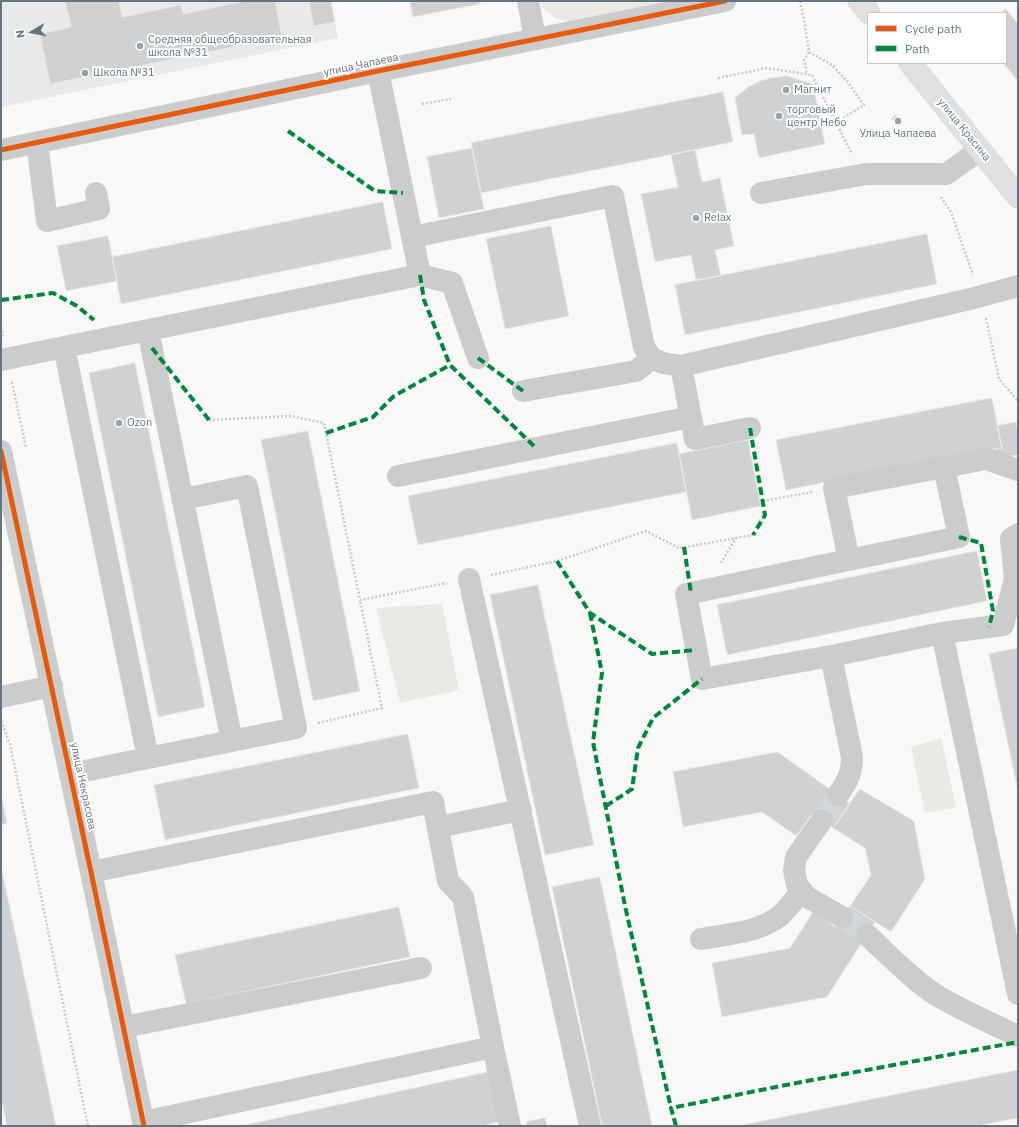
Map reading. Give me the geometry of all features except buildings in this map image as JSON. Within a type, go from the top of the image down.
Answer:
[{"type":"main road","points":[[859,1],[868,12]]},
{"type":"main road","name":"улица Красина","points":[[911,64],[1018,197]]},
{"type":"street","points":[[528,1],[535,39]]},
{"type":"street","name":"улица Чапаева","points":[[1,150],[725,1]]},
{"type":"street","points":[[378,72],[420,275]]},
{"type":"street","points":[[37,143],[47,221],[99,209],[96,193]]},
{"type":"street","points":[[761,193],[866,174],[946,174],[980,150]]},
{"type":"street","points":[[412,237],[613,196],[644,347],[652,358],[663,363],[681,366],[970,299],[1018,286]]},
{"type":"street","points":[[1,360],[420,275],[452,283],[478,358]]},
{"type":"street","points":[[148,330],[232,741]]},
{"type":"street","points":[[64,347],[148,758]]},
{"type":"street","points":[[523,391],[636,371],[652,358]]},
{"type":"street","points":[[681,366],[695,439],[750,428]]},
{"type":"street","points":[[398,476],[691,417]]},
{"type":"street","name":"улица Некрасова","points":[[1,451],[124,1027],[143,1124]]},
{"type":"street","points":[[849,560],[834,488],[986,459],[1018,470]]},
{"type":"street","points":[[944,467],[959,537],[686,594],[702,679],[831,656],[942,633],[1003,625],[1015,579],[1011,539],[1018,534]]},
{"type":"street","points":[[70,774],[296,728],[247,486],[183,499]]},
{"type":"street","points":[[469,579],[590,1126]]},
{"type":"street","points":[[942,633],[1018,994]]},
{"type":"street","points":[[831,656],[852,757],[852,768],[849,777],[838,795]]},
{"type":"street","points":[[1,697],[52,686]]},
{"type":"street","points":[[91,872],[433,802],[448,881],[463,897],[510,1126]]},
{"type":"street","points":[[438,827],[521,810]]},
{"type":"street","points":[[822,820],[796,857],[794,870],[797,885],[806,897],[842,917]]},
{"type":"street","points":[[701,939],[756,928],[768,923],[781,914],[801,892]]},
{"type":"street","points":[[867,934],[917,982],[933,993],[1018,1036]]},
{"type":"street","points":[[124,1027],[421,968]]},
{"type":"street","points":[[143,1124],[493,1047]]},
{"type":"path","points":[[800,1],[809,52],[804,60],[807,74]]},
{"type":"path","points":[[809,52],[832,65],[847,81],[864,105],[835,123]]},
{"type":"path","points":[[718,78],[767,68],[812,75],[849,150],[866,174]]},
{"type":"path","points":[[422,104],[451,99]]},
{"type":"path","points":[[209,420],[290,416],[324,423],[382,708],[296,728]]},
{"type":"path","points":[[763,501],[801,494]]},
{"type":"path","points":[[360,600],[557,562],[646,531],[679,548],[753,535]]},
{"type":"path","points":[[1,721],[10,744],[88,1126]]},
{"type":"shaded area","name":"Школа №31","points":[[1,1],[331,1],[338,38],[1,107]]},
{"type":"shaded area","points":[[541,1],[667,1],[569,22],[556,18],[548,13]]},
{"type":"shaded area","points":[[442,604],[459,690],[400,703],[376,608]]},
{"type":"shaded area","points":[[941,738],[956,807],[925,813],[911,747]]},
{"type":"tunnel","points":[[822,820],[838,795]]},
{"type":"tunnel","points":[[842,917],[867,935]]},
{"type":"marked path","points":[[288,131],[375,191],[403,193]]},
{"type":"marked path","points":[[420,275],[424,300],[450,365],[536,448]]},
{"type":"marked path","points":[[1,300],[53,293],[77,306],[94,320]]},
{"type":"marked path","points":[[152,348],[209,420]]},
{"type":"marked path","points":[[478,358],[523,391]]},
{"type":"marked path","points":[[326,433],[373,417],[394,396],[450,365]]},
{"type":"marked path","points":[[750,428],[765,515],[753,535]]},
{"type":"marked path","points":[[959,537],[981,543],[993,611],[989,627]]},
{"type":"marked path","points":[[684,547],[691,593]]},
{"type":"marked path","points":[[557,561],[590,613],[652,654],[696,650]]},
{"type":"marked path","points":[[590,613],[602,673],[593,742],[625,906],[671,1108]]},
{"type":"marked path","points":[[606,806],[632,789],[638,748],[653,718],[702,679]]},
{"type":"marked path","points":[[676,1126],[671,1108],[1018,1042]]},
{"type":"cycle path","points":[[1,150],[378,71],[725,1]]},
{"type":"cycle path","points":[[1,451],[144,1126]]},
{"type":"place","name":"Средняя общеобразовательная школа №31","points":[[140,46]]},
{"type":"place","name":"Школа №31","points":[[85,73]]},
{"type":"place","name":"Магнит","points":[[786,90]]},
{"type":"place","name":"торговый центр Небо","points":[[779,116]]},
{"type":"place","name":"Улица Чапаева","points":[[898,121]]},
{"type":"place","name":"Relax","points":[[696,218]]},
{"type":"place","name":"Ozon","points":[[119,423]]}]
